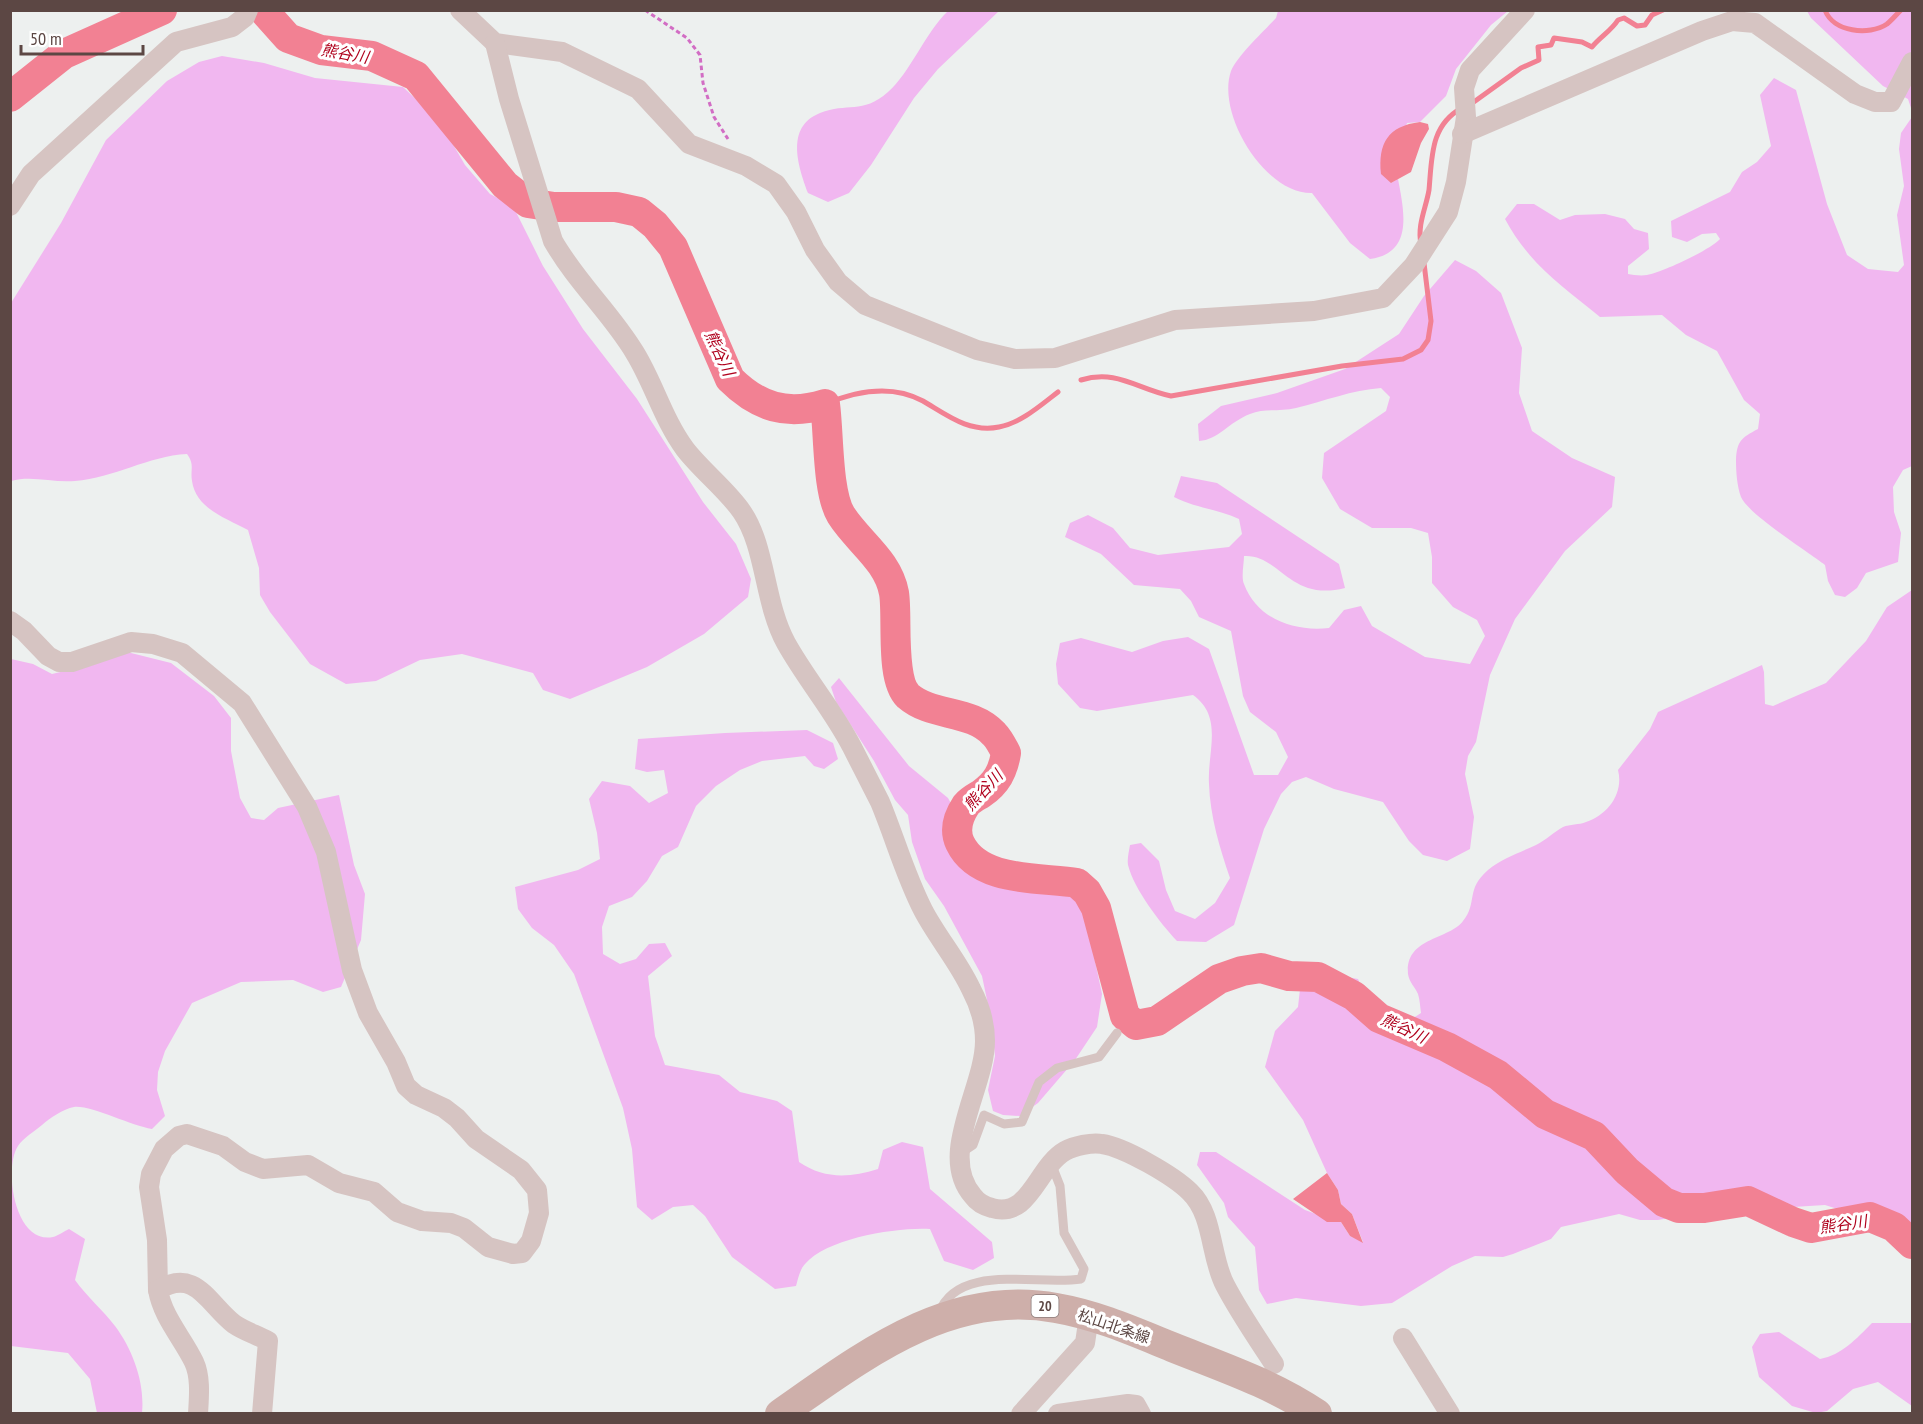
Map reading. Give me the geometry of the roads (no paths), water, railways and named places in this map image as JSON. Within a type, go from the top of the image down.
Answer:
[{"type":"main road","name":"松山北条線","points":[[780,1413],[862,1357],[937,1318],[966,1310],[1024,1304],[1089,1316],[1242,1375],[1297,1400],[1317,1413]]},
{"type":"street","points":[[10,206],[31,174],[176,42],[232,27],[245,17],[248,10]]},
{"type":"street","points":[[460,10],[495,43],[554,241],[565,262],[622,333],[637,356],[670,425],[684,448],[741,511],[753,536],[774,614],[785,641],[832,710],[852,746],[880,803],[910,883],[926,915],[970,987],[981,1014],[985,1039],[983,1060],[958,1154],[962,1179],[972,1195],[983,1205],[999,1210],[1013,1209],[1025,1201],[1051,1162],[1067,1150],[1102,1144],[1132,1156],[1192,1193],[1204,1216],[1223,1282],[1274,1364]]},
{"type":"street","points":[[495,43],[562,52],[638,89],[689,144],[746,166],[776,184],[796,212],[815,250],[838,282],[865,305],[977,350],[1015,359],[1054,358],[1175,320],[1314,312],[1383,298],[1414,266],[1448,212],[1456,182],[1464,125],[1464,88],[1470,70],[1525,10]]},
{"type":"street","points":[[1464,125],[1732,21],[1755,23],[1855,94],[1875,102],[1891,102],[1912,62]]},
{"type":"street","points":[[10,621],[24,631],[48,656],[59,662],[72,662],[131,642],[153,644],[182,652],[242,703],[307,807],[338,898],[352,969],[368,1013],[396,1062],[406,1086],[416,1095],[444,1108],[476,1139],[521,1170],[530,1179],[539,1199],[539,1213],[531,1240],[522,1253],[513,1254],[488,1248],[464,1228],[451,1223],[422,1221],[397,1212],[374,1192],[339,1183],[309,1165],[262,1170],[223,1146],[187,1134],[179,1136],[164,1149],[151,1174],[148,1187],[157,1240],[158,1290],[166,1316],[195,1364],[200,1394],[198,1413]]},
{"type":"street","points":[[158,1290],[169,1283],[184,1281],[201,1291],[234,1323],[268,1341],[262,1413]]},
{"type":"street","points":[[1021,1413],[1085,1343],[1089,1316]]},
{"type":"street","points":[[1402,1338],[1450,1413]]},
{"type":"street","points":[[1058,1413],[1128,1404],[1136,1405],[1141,1413]]},
{"type":"lane","points":[[958,1154],[973,1145],[984,1115],[1004,1124],[1022,1122],[1040,1082],[1057,1068],[1099,1057],[1117,1033]]},
{"type":"lane","points":[[937,1318],[945,1298],[969,1283],[1081,1280],[1084,1269],[1065,1233],[1060,1186],[1051,1162]]},
{"type":"waterway","points":[[10,97],[64,54],[162,10]]},
{"type":"waterway","name":"熊谷川","points":[[263,10],[288,38],[321,50],[372,56],[416,76],[505,185],[528,203],[554,207],[616,207],[639,212],[655,225],[673,247],[730,379],[751,396],[774,406],[798,409],[825,404],[831,477],[836,505],[848,525],[879,561],[891,581],[895,604],[897,662],[902,688],[918,703],[974,720],[985,726],[996,736],[1006,753],[1001,771],[995,781],[987,790],[969,802],[963,810],[957,828],[960,843],[969,856],[996,872],[1012,876],[1077,883],[1087,892],[1096,908],[1125,1016],[1136,1025],[1157,1021],[1219,979],[1242,971],[1261,968],[1289,976],[1318,977],[1354,996],[1379,1018],[1447,1047],[1498,1075],[1545,1114],[1594,1136],[1627,1171],[1664,1202],[1679,1208],[1704,1208],[1748,1201],[1811,1228],[1870,1217],[1894,1227],[1912,1244]]},
{"type":"waterway","points":[[1471,104],[1521,68],[1539,60],[1538,47],[1551,45],[1554,38],[1582,42],[1592,47],[1618,20],[1624,18],[1637,26],[1645,25],[1652,15],[1663,10]]},
{"type":"waterway","points":[[1825,10],[1829,17],[1843,27],[1862,31],[1887,24],[1901,10]]},
{"type":"waterway","points":[[1421,244],[1421,223],[1429,190],[1432,154],[1438,133],[1444,123],[1462,108]]},
{"type":"waterway","points":[[1081,380],[1094,377],[1116,378],[1171,396],[1342,366],[1403,359],[1421,350],[1428,340],[1431,321],[1424,263]]},
{"type":"waterway","points":[[825,404],[861,393],[899,392],[923,401],[959,422],[988,428],[1015,422],[1058,392]]}]
